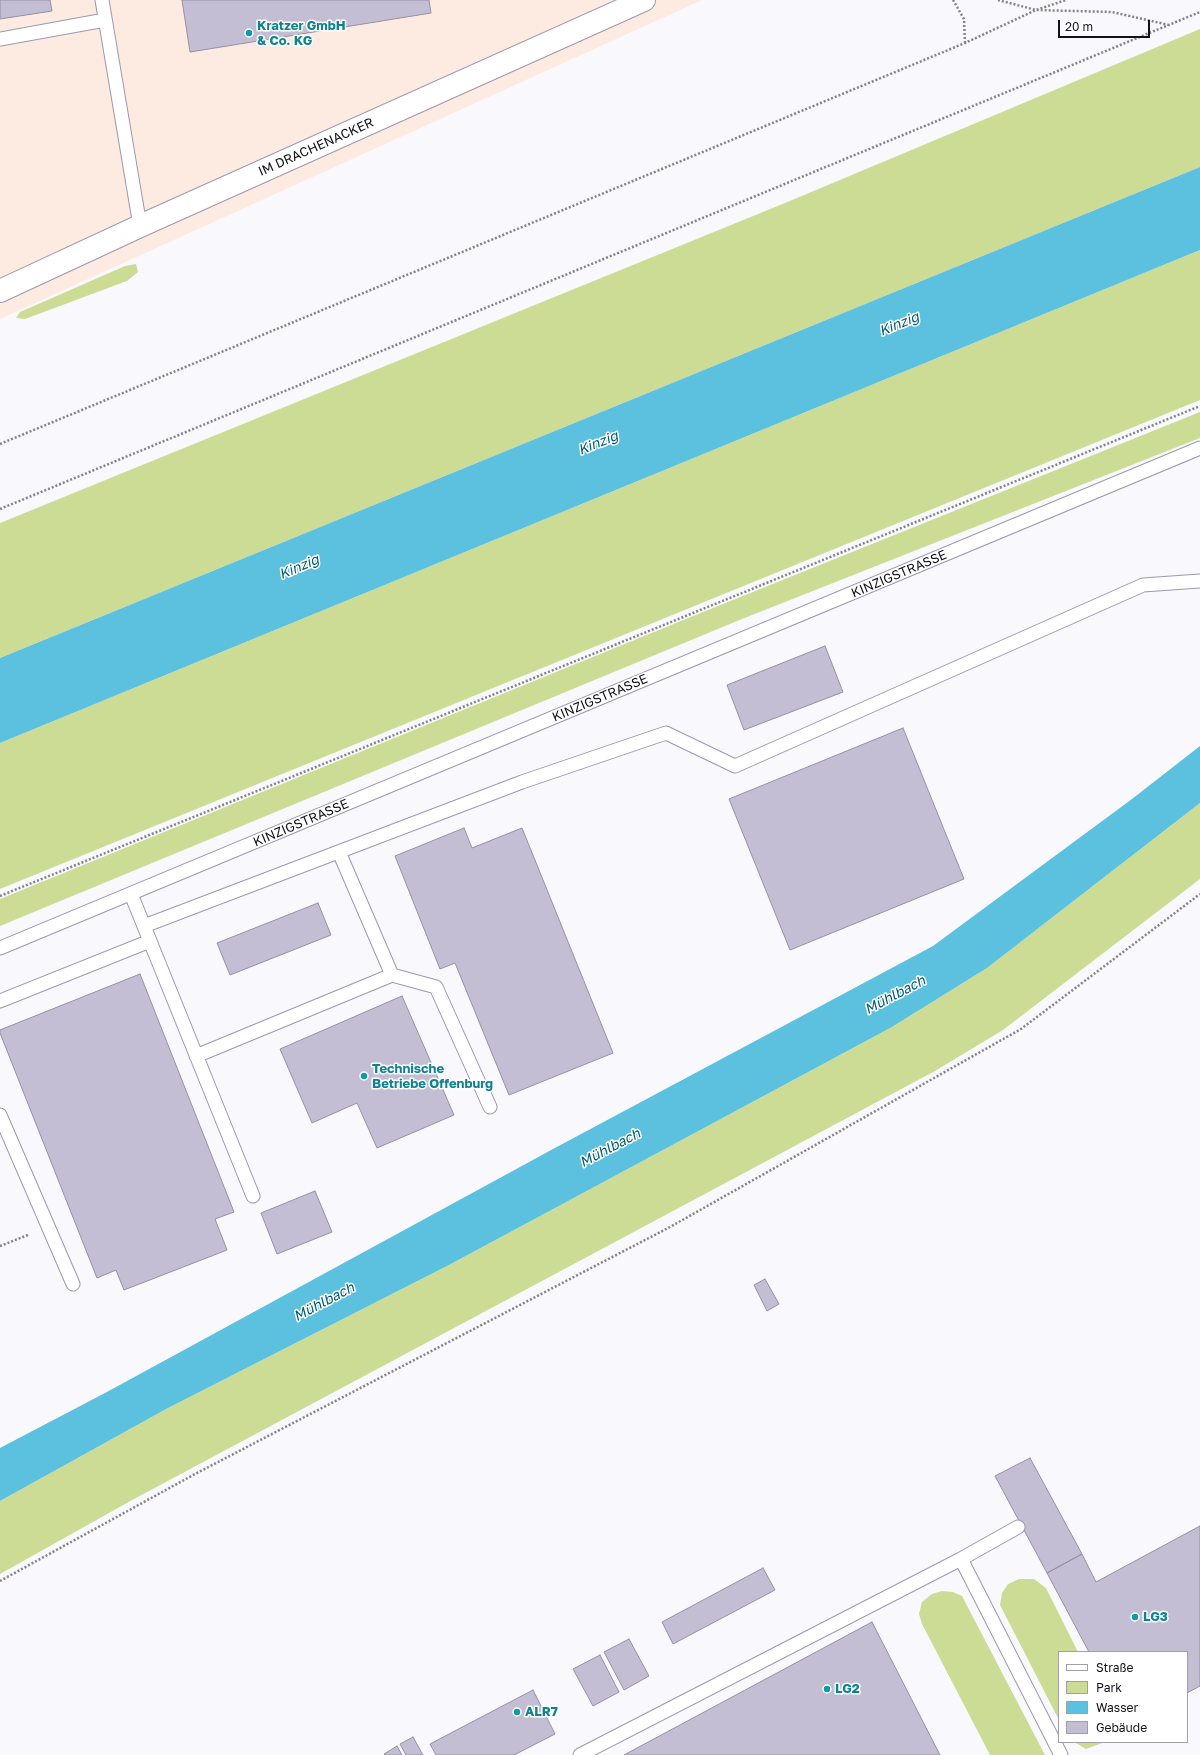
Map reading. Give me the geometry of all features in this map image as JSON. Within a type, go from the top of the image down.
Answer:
[{"type":"street","name":"IM DRACHENACKER","points":[[0,291],[140,226],[636,2]]},
{"type":"lane","points":[[102,0],[140,226]]},
{"type":"lane","points":[[0,39],[105,20]]},
{"type":"lane","name":"KINZIGSTRASSE","points":[[0,948],[1200,448]]},
{"type":"lane","points":[[144,926],[522,782],[666,733],[735,766],[1143,585],[1200,581]]},
{"type":"lane","points":[[339,852],[392,975]]},
{"type":"lane","points":[[131,894],[253,1196]]},
{"type":"lane","points":[[0,1002],[150,941]]},
{"type":"lane","points":[[196,1056],[392,975],[436,987],[490,1107]]},
{"type":"lane","points":[[0,1115],[73,1284]]},
{"type":"lane","points":[[580,1755],[961,1559],[1018,1527]]},
{"type":"lane","points":[[961,1559],[1061,1755]]},
{"type":"path","points":[[953,0],[964,19],[965,43]]},
{"type":"path","points":[[998,0],[1036,10],[1112,12],[1170,25]]},
{"type":"path","points":[[0,444],[965,43],[1036,10],[1066,0]]},
{"type":"path","points":[[0,509],[1200,12]]},
{"type":"path","points":[[0,896],[1200,406]]},
{"type":"path","points":[[0,1581],[195,1474],[670,1227],[1014,1033],[1200,894]]},
{"type":"path","points":[[0,1246],[48,1227]]},
{"type":"shaded area","points":[[0,0],[702,0],[0,319]]},
{"type":"green space","points":[[1200,29],[1200,167],[0,658],[0,523],[785,203]]},
{"type":"green space","points":[[1200,250],[1200,400],[0,889],[0,743]]},
{"type":"green space","points":[[136,264],[138,272],[127,281],[25,319],[16,318],[20,312],[125,266]]},
{"type":"green space","points":[[1200,412],[1200,438],[742,619],[0,926],[0,899],[703,612]]},
{"type":"green space","points":[[1200,803],[1200,879],[1003,1030],[935,1071],[134,1499],[0,1574],[0,1501],[168,1408],[449,1265],[892,1027],[987,968]]},
{"type":"green space","points":[[1019,1579],[1034,1579],[1046,1588],[1078,1651],[1058,1651],[1058,1718],[1000,1605],[1002,1593],[1008,1584]]},
{"type":"green space","points":[[942,1591],[953,1592],[962,1596],[1045,1755],[990,1755],[922,1624],[919,1614],[922,1602],[932,1594]]},
{"type":"green space","points":[[1076,1743],[1102,1743],[1086,1749]]},
{"type":"water","name":"Kinzig","points":[[1200,167],[1200,250],[0,743],[0,658]]},
{"type":"water","name":"Mühlbach","points":[[1200,746],[1200,803],[987,968],[892,1027],[449,1265],[168,1408],[0,1501],[0,1448],[105,1393],[553,1149],[933,946],[1132,799]]},
{"type":"building","points":[[0,0],[50,0],[52,11],[0,19]]},
{"type":"building","name":"Kratzer GmbH & Co. KG","points":[[182,0],[429,0],[431,13],[190,52]]},
{"type":"building","points":[[825,646],[843,692],[744,730],[727,685]]},
{"type":"building","points":[[903,728],[964,879],[790,950],[729,799]]},
{"type":"building","points":[[464,828],[472,848],[522,828],[613,1053],[509,1095],[455,963],[440,969],[395,856]]},
{"type":"building","points":[[318,903],[331,935],[230,975],[217,943]]},
{"type":"building","points":[[140,974],[234,1212],[215,1219],[227,1250],[124,1290],[116,1270],[97,1278],[0,1030]]},
{"type":"building","name":"Technische Betriebe Offenburg","points":[[402,996],[454,1115],[377,1148],[357,1103],[312,1123],[280,1049]]},
{"type":"building","points":[[315,1191],[332,1232],[277,1254],[261,1213]]},
{"type":"building","points":[[765,1279],[779,1304],[767,1311],[754,1285]]},
{"type":"building","points":[[1030,1458],[1082,1554],[1047,1573],[995,1476]]},
{"type":"building","name":"LG3","points":[[1200,1526],[1200,1686],[1188,1692],[1188,1651],[1088,1651],[1047,1573],[1082,1554],[1096,1582]]},
{"type":"building","points":[[763,1568],[775,1590],[673,1644],[662,1622]]},
{"type":"building","name":"LG2","points":[[872,1622],[940,1755],[624,1755]]},
{"type":"building","points":[[629,1639],[649,1676],[624,1690],[604,1652]]},
{"type":"building","points":[[600,1655],[619,1692],[593,1706],[573,1669]]},
{"type":"building","name":"ALR7","points":[[533,1690],[555,1734],[514,1755],[436,1755],[430,1744]]},
{"type":"building","points":[[413,1737],[423,1755],[406,1755],[400,1744]]},
{"type":"building","points":[[397,1746],[402,1755],[384,1754]]},
{"type":"place","name":"Kratzer GmbH & Co. KG","points":[[249,33]]},
{"type":"place","name":"Technische Betriebe Offenburg","points":[[364,1076]]},
{"type":"place","name":"LG3","points":[[1135,1617]]},
{"type":"place","name":"LG2","points":[[827,1689]]},
{"type":"place","name":"ALR7","points":[[517,1712]]}]
